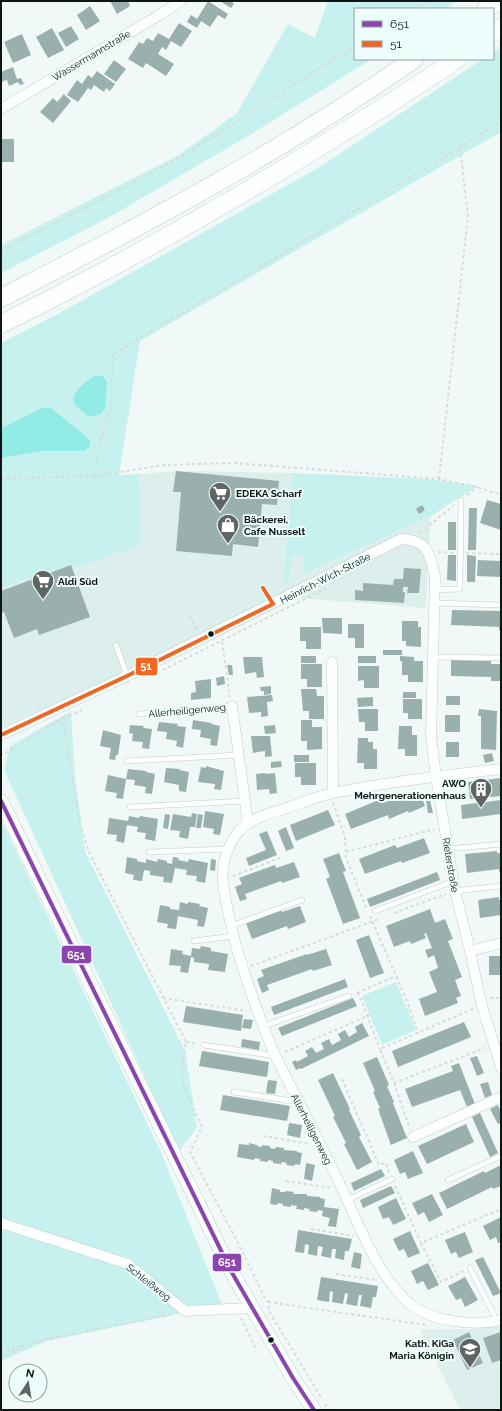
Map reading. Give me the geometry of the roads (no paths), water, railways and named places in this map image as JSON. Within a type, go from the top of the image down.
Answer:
[{"type":"highway","points":[[487,8],[497,1]]},
{"type":"highway","points":[[1,298],[76,260],[227,177],[369,91],[413,60]]},
{"type":"highway","points":[[1,324],[54,298],[164,239],[356,125],[455,60]]},
{"type":"main road","points":[[1,801],[231,1271],[293,1378],[314,1410]]},
{"type":"street","name":"Wassermannstraße","points":[[1,109],[181,1]]},
{"type":"street","name":"Heinrich-Wich-Straße","points":[[1,735],[127,676],[401,539],[412,540]]},
{"type":"street","name":"Rieterstraße","points":[[412,540],[425,548],[431,560],[435,576],[431,736],[447,849],[454,886],[482,1006],[501,1067]]},
{"type":"street","points":[[332,662],[333,793]]},
{"type":"street","name":"Allerheiligenweg","points":[[232,706],[248,823]]},
{"type":"street","name":"Allerheiligenweg","points":[[499,1320],[468,1322],[445,1320],[430,1316],[413,1306],[391,1283],[365,1238],[276,1056],[258,1013],[243,969],[232,931],[222,880],[223,864],[228,850],[238,832],[248,823],[271,813],[333,793],[436,776],[501,769]]},
{"type":"street","points":[[470,951],[501,943]]},
{"type":"street","points":[[413,1137],[501,1097]]},
{"type":"street","name":"Schleißweg","points":[[1,1223],[128,1264],[186,1311],[252,1308]]},
{"type":"lane","points":[[434,590],[460,590],[461,500]]},
{"type":"lane","points":[[263,588],[273,604]]},
{"type":"lane","points":[[434,603],[501,605]]},
{"type":"lane","points":[[116,645],[127,676]]},
{"type":"lane","points":[[433,657],[501,658]]},
{"type":"lane","name":"Allerheiligenweg","points":[[140,714],[232,706]]},
{"type":"lane","points":[[127,761],[239,755]]},
{"type":"lane","points":[[130,807],[245,801]]},
{"type":"lane","points":[[447,849],[501,844]]},
{"type":"lane","points":[[149,852],[228,850]]},
{"type":"lane","points":[[375,911],[454,886],[501,886]]},
{"type":"lane","points":[[194,941],[232,931],[302,900]]},
{"type":"lane","points":[[264,1026],[349,996]]},
{"type":"lane","points":[[204,1045],[276,1056]]},
{"type":"lane","points":[[234,1092],[299,1102]]},
{"type":"lane","points":[[448,1180],[501,1156]]},
{"type":"lane","points":[[345,1195],[392,1179]]},
{"type":"lane","points":[[470,1268],[499,1320]]},
{"type":"water","points":[[96,375],[104,377],[107,383],[105,409],[100,414],[90,417],[77,407],[74,402],[74,397],[79,388]]},
{"type":"water","points":[[42,408],[51,408],[90,440],[90,446],[84,451],[42,451],[1,458],[1,428]]},
{"type":"place","name":"EDEKA Scharf","points":[[220,512]]},
{"type":"place","name":"Bäckerei, Cafe Nusselt","points":[[228,544]]},
{"type":"place","name":"Aldi Süd","points":[[43,600]]},
{"type":"place","name":"AWO Mehrgenerationenhaus","points":[[481,808]]},
{"type":"place","name":"Kath. KiGa Maria Königin","points":[[470,1368]]}]
